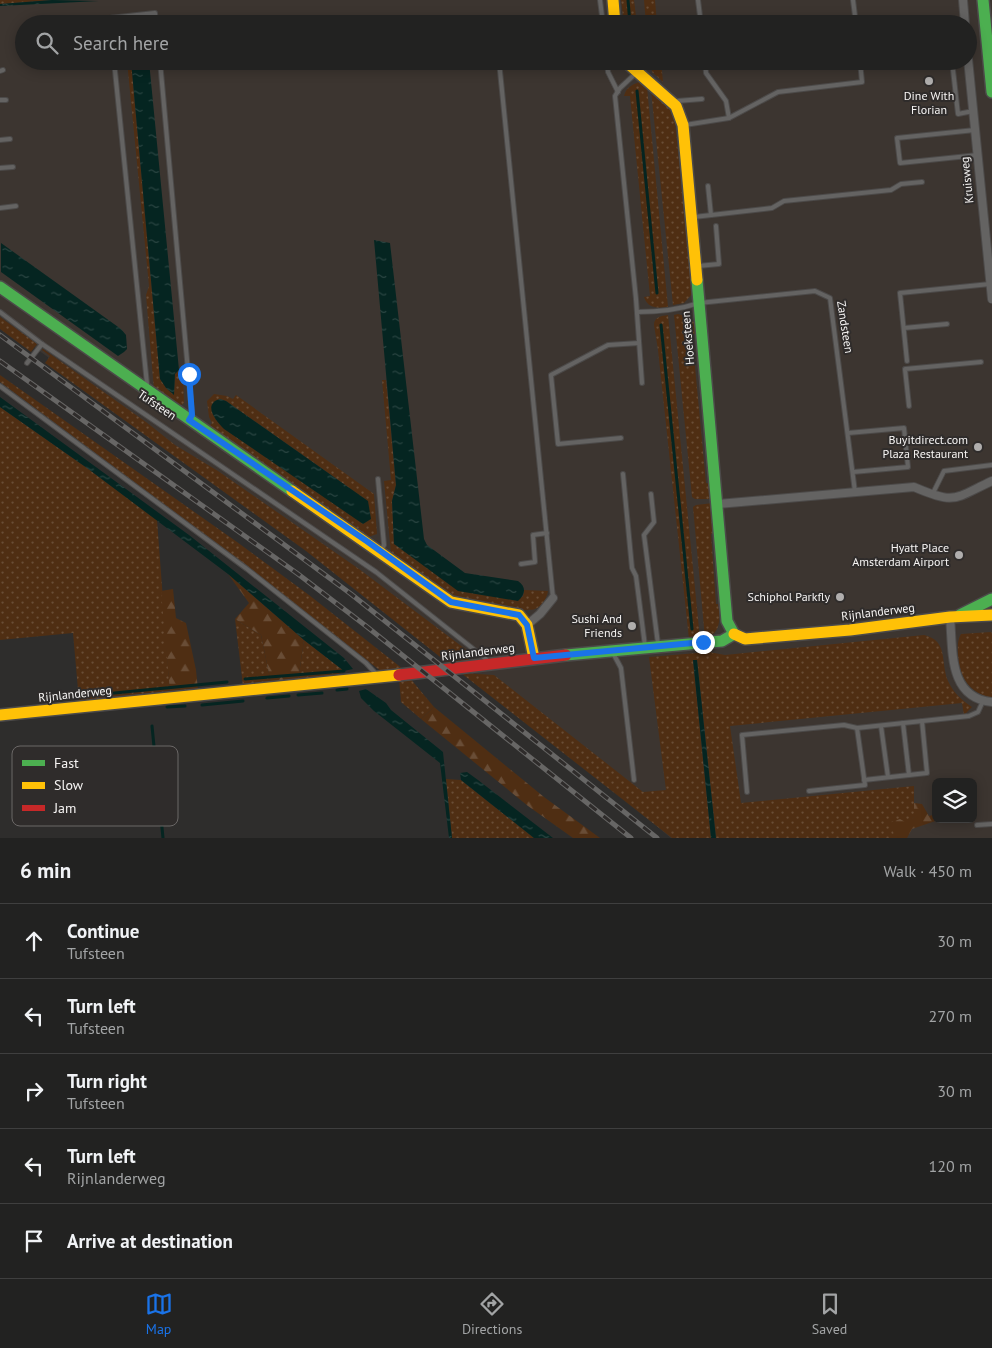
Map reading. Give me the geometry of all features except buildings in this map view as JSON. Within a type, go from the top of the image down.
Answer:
[{"type":"main road","points":[[613,0],[614,15]]},
{"type":"main road","points":[[983,0],[992,92]]},
{"type":"main road","name":"Hoeksteen","points":[[637,72],[676,106],[683,125],[727,621],[734,634]]},
{"type":"main road","name":"Tufsteen","points":[[0,287],[451,602],[519,615],[527,625]]},
{"type":"main road","name":"Rijnlanderweg","points":[[953,617],[992,599]]},
{"type":"main road","name":"Rijnlanderweg","points":[[0,715],[378,677],[534,658],[722,641],[734,634],[745,639],[850,630],[953,617],[992,615]]},
{"type":"main road","points":[[527,625],[534,658]]},
{"type":"street","points":[[963,0],[964,15]]},
{"type":"street","name":"Kruisweg","points":[[969,70],[992,300]]},
{"type":"street","points":[[718,504],[914,487],[947,499],[956,498],[992,481]]},
{"type":"street","points":[[527,625],[544,610],[553,598]]},
{"type":"street","points":[[953,617],[954,664],[957,678],[963,688],[972,696],[983,701],[992,702]]},
{"type":"lane","points":[[600,0],[602,15]]},
{"type":"lane","points":[[698,0],[700,15]]},
{"type":"lane","points":[[853,0],[855,15]]},
{"type":"lane","name":"Tufsteen","points":[[115,70],[147,384],[144,388]]},
{"type":"lane","name":"Tufsteen","points":[[161,70],[192,415],[189,420]]},
{"type":"lane","points":[[500,70],[553,598]]},
{"type":"lane","points":[[608,70],[618,92]]},
{"type":"lane","points":[[706,70],[726,101],[729,118]]},
{"type":"lane","points":[[683,125],[729,118],[778,92],[862,82],[861,70]]},
{"type":"lane","points":[[953,70],[958,114],[973,111]]},
{"type":"lane","points":[[637,72],[615,96],[637,312],[642,383]]},
{"type":"lane","points":[[677,101],[702,99]]},
{"type":"lane","points":[[0,100],[6,100]]},
{"type":"lane","points":[[975,130],[897,138],[900,163],[978,155]]},
{"type":"lane","points":[[0,140],[10,139]]},
{"type":"lane","points":[[0,168],[12,167]]},
{"type":"lane","points":[[691,217],[772,208],[784,201],[891,190],[901,184],[922,182]]},
{"type":"lane","points":[[708,186],[711,215]]},
{"type":"lane","points":[[0,208],[16,206]]},
{"type":"lane","points":[[695,266],[719,264],[716,226]]},
{"type":"lane","points":[[907,361],[900,292],[990,284]]},
{"type":"lane","name":"Zandsteen","points":[[699,303],[815,291],[830,298],[855,492]]},
{"type":"lane","points":[[637,312],[682,309],[699,303]]},
{"type":"lane","name":"Tufsteen","points":[[0,312],[42,344],[376,572],[486,659],[484,665]]},
{"type":"lane","points":[[904,328],[947,324]]},
{"type":"lane","points":[[621,438],[558,444],[550,375],[608,345],[639,343]]},
{"type":"lane","points":[[27,363],[42,344]]},
{"type":"lane","points":[[909,406],[906,369],[981,362]]},
{"type":"lane","points":[[0,386],[247,569],[366,663],[378,677]]},
{"type":"lane","points":[[848,433],[904,428],[908,467],[853,472]]},
{"type":"lane","points":[[932,494],[944,471],[992,465]]},
{"type":"lane","points":[[623,474],[632,568],[636,576],[645,648]]},
{"type":"lane","points":[[378,479],[384,545],[380,551]]},
{"type":"lane","points":[[651,494],[654,522],[644,534],[658,646]]},
{"type":"lane","points":[[521,564],[536,562],[533,535],[546,533]]},
{"type":"lane","points":[[613,651],[621,668],[634,780]]},
{"type":"lane","points":[[747,792],[742,735],[844,725],[857,728],[969,716],[978,712],[983,701]]},
{"type":"lane","points":[[864,780],[927,773],[922,721]]},
{"type":"lane","points":[[903,723],[909,775]]},
{"type":"lane","points":[[880,726],[888,777]]},
{"type":"lane","points":[[809,791],[865,785],[857,728]]},
{"type":"lane","points":[[977,825],[992,824]]},
{"type":"shaded area","points":[[0,0],[992,0],[992,838],[671,838],[464,668],[169,446],[0,322]]},
{"type":"green space","points":[[0,0],[52,0],[0,4]]},
{"type":"green space","points":[[621,0],[634,0],[636,15],[623,15]]},
{"type":"green space","points":[[644,0],[655,0],[656,15],[645,15]]},
{"type":"green space","points":[[128,70],[132,70],[160,379],[174,394],[175,373],[179,370],[183,375],[184,403],[180,406],[154,390],[146,295],[149,286]]},
{"type":"green space","points":[[652,70],[662,70],[663,82]]},
{"type":"green space","points":[[639,82],[647,87],[668,307],[651,306],[644,297],[650,296],[630,96],[624,96],[629,87]]},
{"type":"green space","points":[[651,90],[674,113],[675,122],[692,294],[684,303],[673,305]]},
{"type":"green space","points":[[678,314],[688,317],[695,323],[696,333],[692,335],[706,483],[711,484],[713,499],[695,499],[692,497],[674,315]]},
{"type":"green space","points":[[668,315],[700,639],[689,639],[654,325],[654,322],[660,316]]},
{"type":"green space","points":[[0,317],[37,344],[31,352],[0,329]]},
{"type":"green space","points":[[43,349],[146,422],[175,445],[218,471],[359,569],[468,651],[469,662],[449,664],[306,551],[45,363],[50,356]]},
{"type":"green space","points":[[0,375],[237,542],[309,595],[403,669],[382,672],[228,552],[0,382]]},
{"type":"green space","points":[[382,380],[386,380],[396,485],[392,501],[394,544],[523,597],[524,590],[548,591],[547,596],[538,608],[529,610],[508,609],[455,598],[391,553],[384,481],[391,480]]},
{"type":"green space","points":[[214,394],[233,399],[236,395],[374,494],[377,534],[368,537],[209,427],[212,423],[209,417],[207,401]],"holes":[[[220,399],[226,401],[368,501]]]},
{"type":"green space","points":[[0,407],[157,520],[170,692],[79,701],[73,633],[0,640]]},
{"type":"green space","points":[[713,503],[715,533],[711,534],[719,624],[711,636],[705,638],[693,507]]},
{"type":"green space","points":[[228,574],[304,640],[298,681],[271,683],[261,635],[235,619],[249,603]]},
{"type":"green space","points":[[173,589],[176,618],[186,623],[196,670],[198,690],[170,692],[161,591]]},
{"type":"green space","points":[[235,619],[261,635],[271,683],[243,686]]},
{"type":"green space","points":[[991,632],[992,698],[984,696],[971,688],[963,676],[958,649],[961,634]]},
{"type":"green space","points":[[924,635],[937,642],[942,653],[950,685],[964,702],[972,707],[964,715],[962,703],[730,726],[741,803],[914,786],[914,817],[896,838],[716,838],[697,660],[693,660],[711,838],[672,838],[461,673],[494,675],[643,792],[666,790],[649,657],[709,652],[725,655]]},
{"type":"green space","points":[[304,640],[344,671],[331,678],[298,681]]},
{"type":"green space","points":[[409,677],[434,707],[421,719],[401,702],[399,678]]},
{"type":"green space","points":[[434,707],[544,797],[600,838],[573,838],[528,806],[421,719]]},
{"type":"green space","points":[[446,779],[461,780],[534,838],[452,838]]},
{"type":"green space","points":[[914,803],[922,804],[929,816],[932,815],[932,822],[912,829],[907,838],[896,838],[889,823],[900,819],[907,823],[914,817]]},
{"type":"water","points":[[52,0],[99,1],[0,6],[0,4]]},
{"type":"water","points":[[132,70],[150,70],[179,370],[175,374],[174,395],[160,379]]},
{"type":"water","points":[[374,240],[390,243],[424,539],[427,545],[465,573],[518,581],[523,586],[524,591],[518,601],[458,591],[394,544],[392,501],[396,485]]},
{"type":"water","points":[[1,243],[121,329],[126,335],[127,349],[118,356],[1,272]]},
{"type":"water","points":[[0,397],[189,535],[344,658],[353,669],[344,671],[304,640],[228,574],[87,468],[0,407]]},
{"type":"water","points":[[220,399],[226,401],[368,501],[371,519],[363,524],[224,429],[217,422],[211,409],[215,401]]},
{"type":"water","points":[[693,660],[697,660],[716,838],[711,838]]},
{"type":"water","points":[[366,689],[386,703],[391,710],[443,752],[452,838],[449,838],[440,763],[374,711],[361,698],[359,691]]},
{"type":"water","points":[[467,772],[553,838],[534,838],[461,780],[460,773]]},
{"type":"waterway","points":[[628,0],[629,15]]},
{"type":"waterway","points":[[637,91],[657,293]]},
{"type":"waterway","points":[[661,325],[692,629]]},
{"type":"waterway","points":[[245,679],[344,671]]},
{"type":"waterway","points":[[94,695],[227,682]]},
{"type":"waterway","points":[[337,690],[347,689]]},
{"type":"waterway","points":[[298,695],[322,693]]},
{"type":"waterway","points":[[267,698],[289,696]]},
{"type":"waterway","points":[[202,705],[243,701]]},
{"type":"waterway","points":[[167,707],[185,706]]},
{"type":"waterway","points":[[152,726],[154,746]]},
{"type":"waterway","points":[[162,826],[163,838]]},
{"type":"railway","points":[[0,335],[351,594],[657,838]]},
{"type":"railway","points":[[0,361],[298,574],[631,838]]},
{"type":"traffic: fast","points":[[983,0],[992,92]]},
{"type":"traffic: fast","points":[[697,280],[727,621],[734,634]]},
{"type":"traffic: fast","points":[[0,287],[292,491]]},
{"type":"traffic: fast","points":[[960,615],[992,599]]},
{"type":"traffic: fast","points":[[566,655],[722,641],[734,634]]},
{"type":"traffic: slow","points":[[613,0],[614,15]]},
{"type":"traffic: slow","points":[[635,70],[676,106],[683,125],[697,280]]},
{"type":"traffic: slow","points":[[292,491],[451,602],[519,615],[527,625],[534,658]]},
{"type":"traffic: slow","points":[[734,634],[745,639],[850,630],[950,617],[992,615]]},
{"type":"traffic: slow","points":[[0,715],[399,675]]},
{"type":"traffic: jam","points":[[399,675],[566,655]]},
{"type":"place","name":"Dine With Florian","points":[[929,81]]},
{"type":"place","name":"Buyitdirect.com Plaza Restaurant","points":[[978,447]]},
{"type":"place","name":"Hyatt Place Amsterdam Airport","points":[[959,555]]},
{"type":"place","name":"Schiphol Parkfly","points":[[840,597]]},
{"type":"place","name":"Sushi And Friends","points":[[632,626]]},
{"type":"route","points":[[189,374],[192,415],[189,420],[368,542],[451,602],[519,615],[527,625],[534,658],[703,642]]}]
